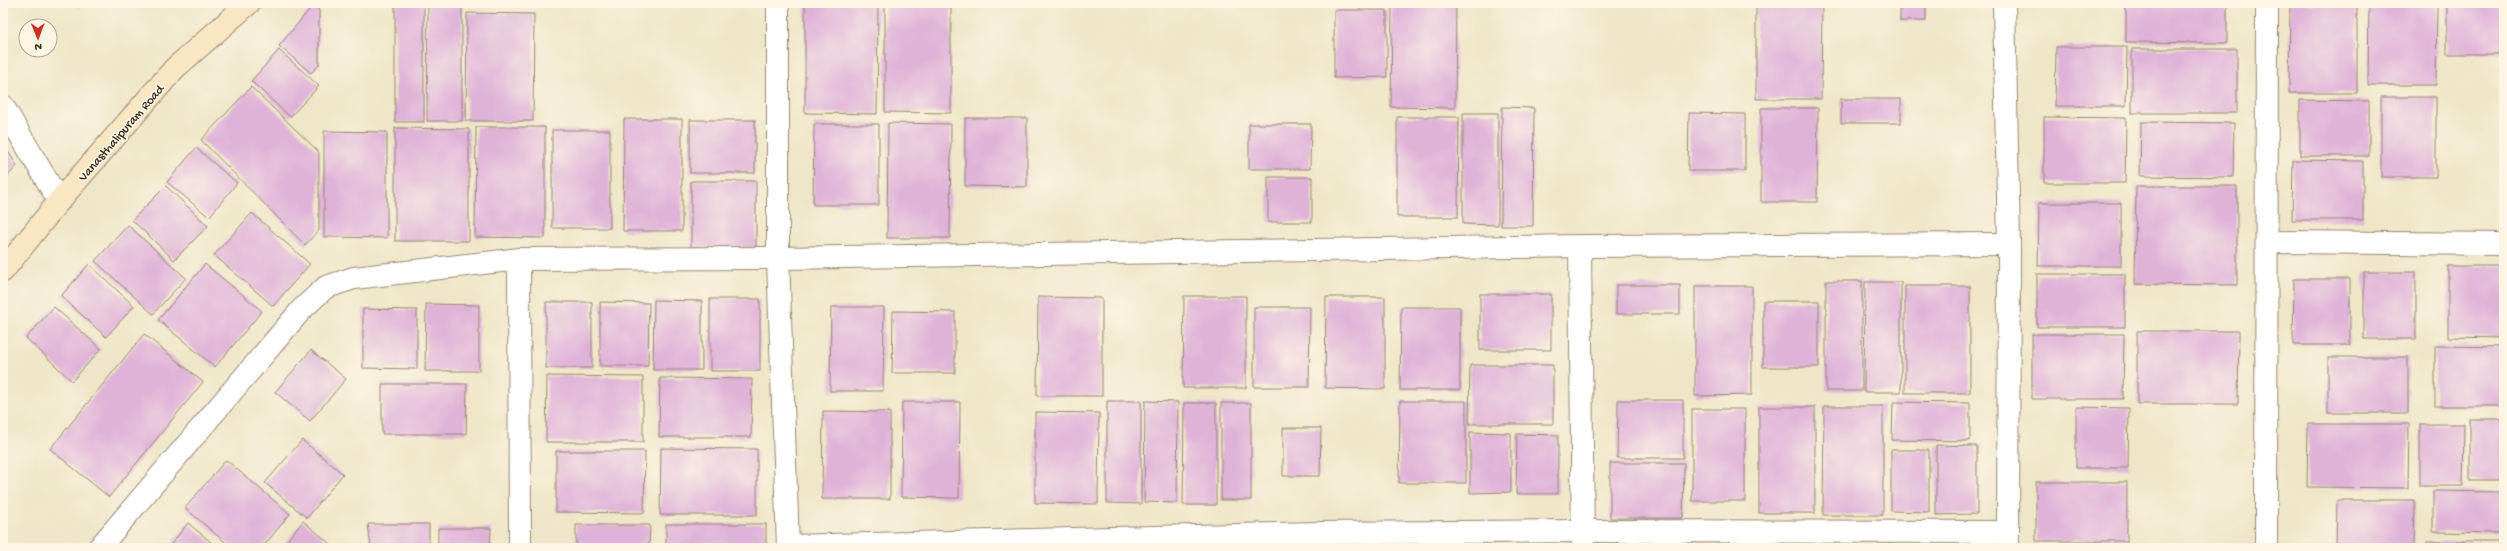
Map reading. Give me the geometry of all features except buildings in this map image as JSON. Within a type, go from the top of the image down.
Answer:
[{"type":"street","name":"Vanasthalipuram Road","points":[[3,271],[60,201],[176,68],[249,3]]},
{"type":"street","points":[[778,3],[778,258],[788,547],[1583,539],[2008,540],[2009,244],[2004,3]]},
{"type":"street","points":[[2266,548],[2267,3]]},
{"type":"street","points":[[3,106],[60,201]]},
{"type":"street","points":[[2267,242],[2504,244]]},
{"type":"street","points":[[99,548],[302,309],[326,287],[354,278],[518,259],[778,258],[1580,246],[2009,244]]},
{"type":"street","points":[[1580,246],[1583,539]]},
{"type":"street","points":[[518,259],[520,548]]}]
